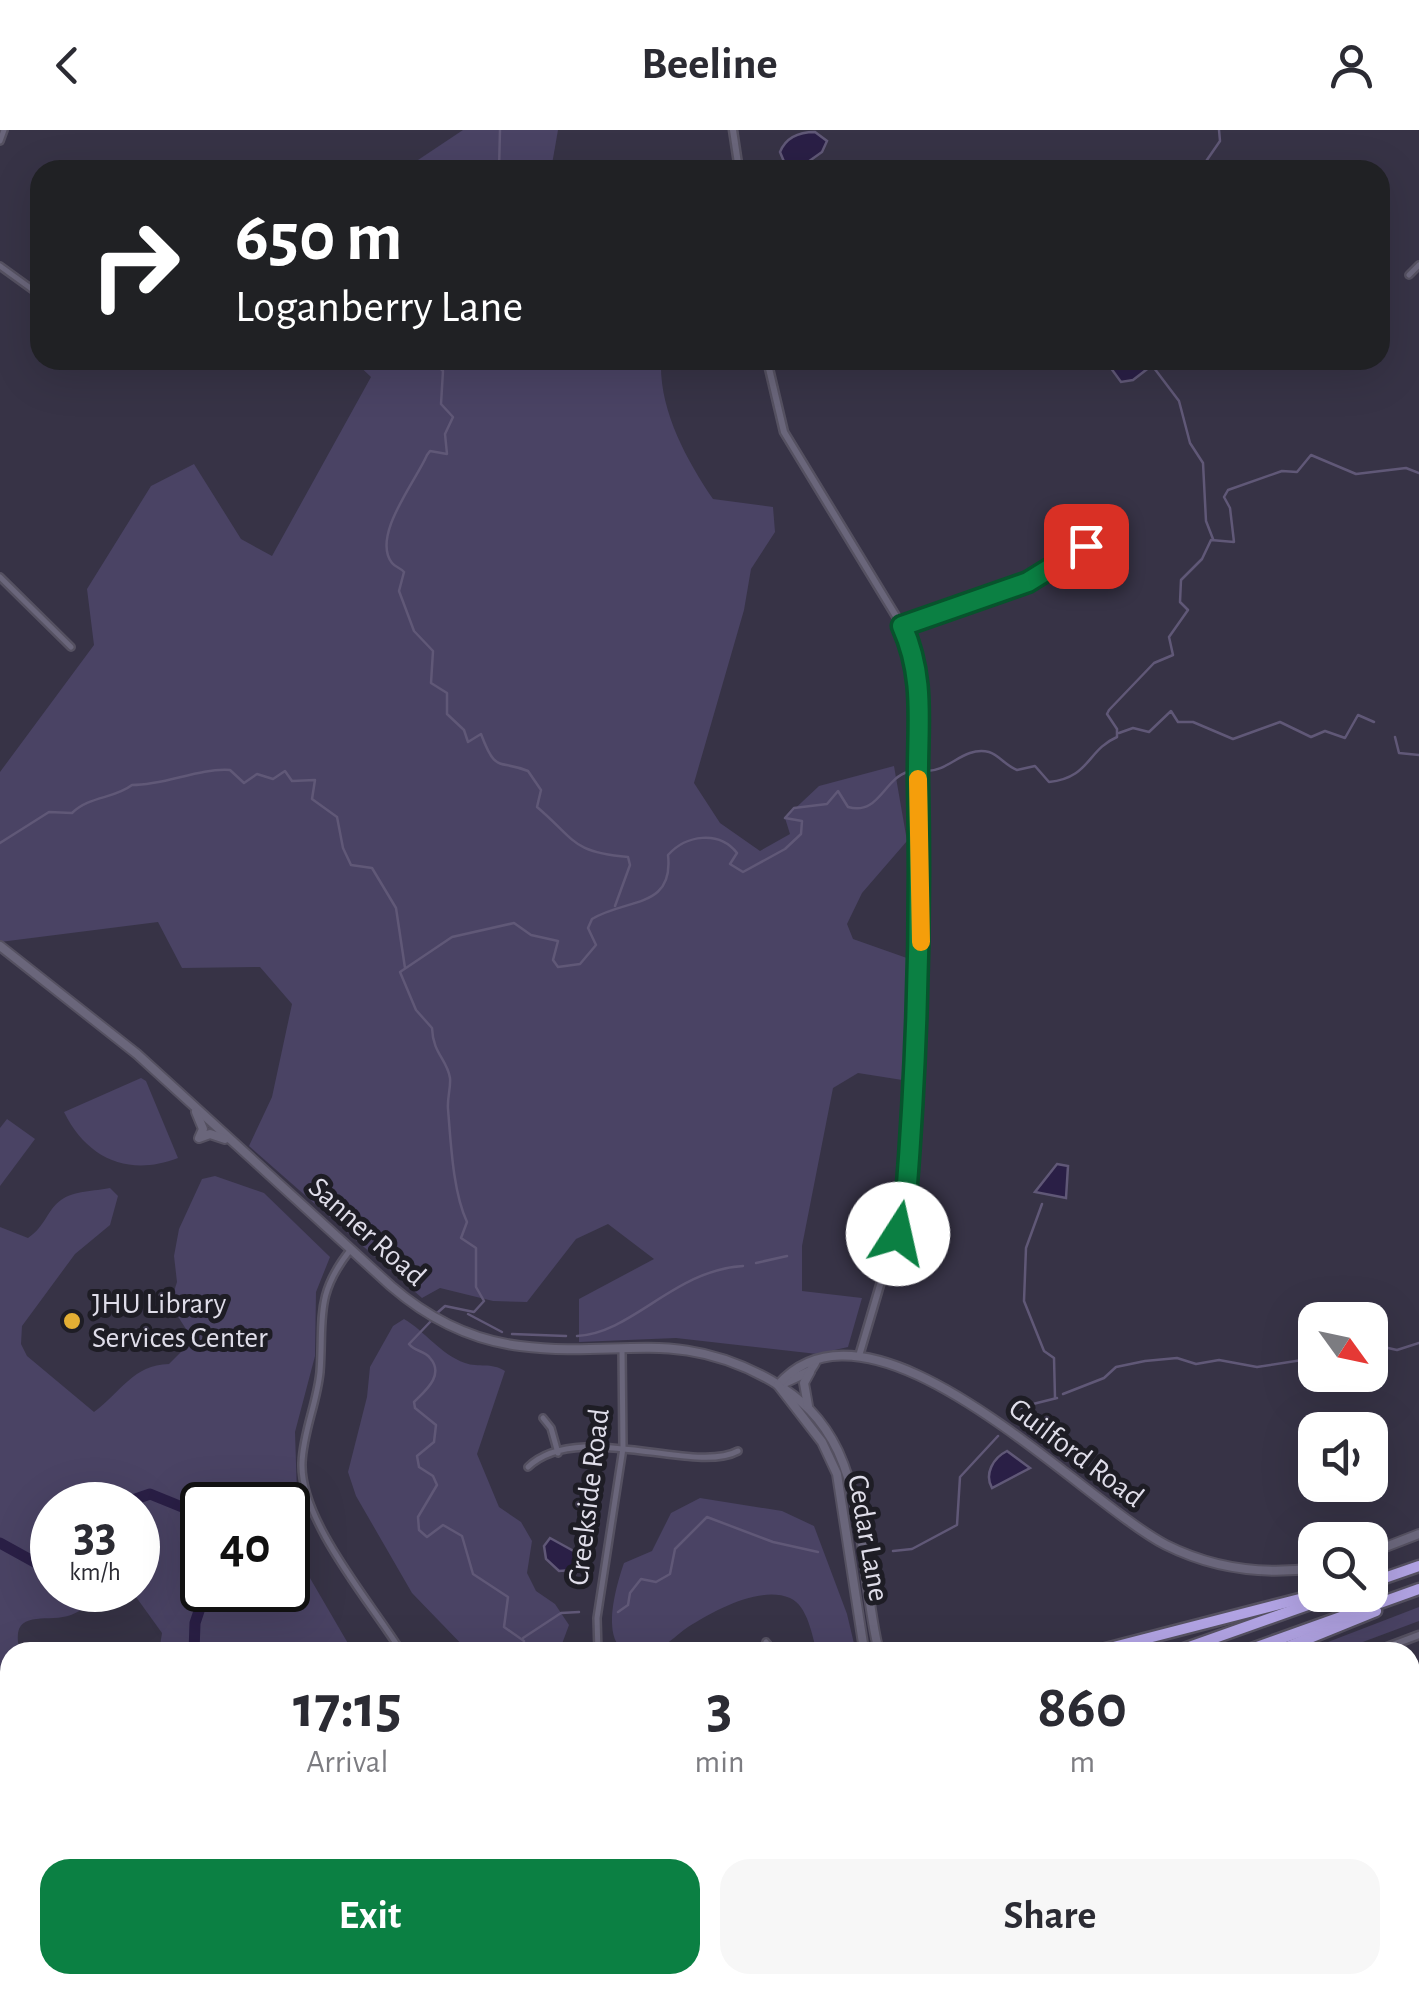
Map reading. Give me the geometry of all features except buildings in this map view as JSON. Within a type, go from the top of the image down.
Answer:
[{"type":"highway","points":[[1388,1574],[1419,1565]]},
{"type":"highway","points":[[1272,1642],[1419,1592]]},
{"type":"highway","points":[[1299,1642],[1419,1592]]},
{"type":"highway","points":[[1133,1642],[1298,1599]]},
{"type":"highway","points":[[1203,1642],[1298,1608]]},
{"type":"main road","name":"Sanner Road","points":[[0,946],[118,1038],[350,1249],[441,1322],[518,1346],[701,1350],[743,1365],[778,1385]]},
{"type":"main road","points":[[192,1104],[202,1124],[200,1138],[214,1135],[238,1146]]},
{"type":"main road","name":"Guilford Road","points":[[778,1385],[796,1369],[860,1356],[912,1374],[968,1401],[1144,1532],[1176,1550],[1240,1568],[1298,1568]]},
{"type":"main road","points":[[808,1406],[804,1388],[812,1367]]},
{"type":"main road","name":"Cedar Lane","points":[[778,1385],[808,1406],[831,1437],[847,1476],[877,1642]]},
{"type":"main road","name":"Cedar Lane","points":[[778,1385],[822,1442],[836,1474],[863,1642]]},
{"type":"main road","points":[[1388,1546],[1419,1534]]},
{"type":"street","points":[[0,141],[4,130]]},
{"type":"street","points":[[733,130],[737,160]]},
{"type":"street","points":[[1409,275],[1419,264]]},
{"type":"street","points":[[0,266],[30,288]]},
{"type":"street","points":[[769,370],[784,432],[902,626],[917,664],[921,694],[919,1042],[903,1216],[860,1356]]},
{"type":"street","points":[[902,626],[1045,574],[1101,535]]},
{"type":"street","points":[[0,577],[71,648]]},
{"type":"street","points":[[350,1249],[330,1277],[322,1298],[319,1378],[302,1459],[303,1481],[316,1517],[395,1642]]},
{"type":"street","name":"Creekside Road","points":[[598,1642],[597,1618],[623,1448],[622,1346]]},
{"type":"street","points":[[543,1418],[551,1428],[558,1453]]},
{"type":"street","points":[[528,1467],[558,1453],[623,1448],[717,1456],[738,1451]]},
{"type":"shaded area","points":[[463,130],[558,130],[553,160],[418,160]]},
{"type":"shaded area","points":[[815,132],[827,141],[822,152],[811,160],[783,160],[780,152],[798,134]]},
{"type":"shaded area","points":[[364,370],[662,370],[664,397],[676,433],[713,499],[773,507],[775,532],[751,569],[744,610],[694,783],[720,823],[760,851],[790,834],[785,818],[819,786],[894,766],[907,841],[862,893],[847,924],[853,939],[921,963],[915,1082],[858,1073],[833,1088],[802,1246],[802,1291],[862,1298],[848,1347],[817,1354],[676,1338],[579,1342],[579,1299],[654,1259],[608,1224],[576,1239],[527,1302],[493,1301],[440,1288],[422,1298],[249,1146],[272,1097],[292,1004],[260,967],[182,968],[158,922],[0,942],[0,772],[94,645],[87,589],[151,486],[194,464],[241,539],[272,556],[371,377]]},
{"type":"shaded area","points":[[1112,370],[1146,370],[1133,380],[1121,382]]},
{"type":"shaded area","points":[[141,1078],[146,1081],[178,1158],[143,1165],[111,1160],[85,1142],[64,1112]]},
{"type":"shaded area","points":[[7,1119],[35,1139],[0,1186],[0,1128]]},
{"type":"shaded area","points":[[1057,1164],[1068,1166],[1066,1198],[1035,1192]]},
{"type":"shaded area","points":[[215,1176],[264,1193],[330,1257],[316,1292],[315,1356],[295,1432],[297,1482],[180,1482],[180,1612],[310,1612],[310,1578],[347,1642],[161,1642],[162,1633],[147,1612],[160,1612],[160,1482],[30,1482],[30,1612],[77,1612],[25,1622],[19,1642],[0,1642],[0,1227],[28,1238],[66,1197],[110,1188],[118,1196],[110,1225],[75,1254],[22,1326],[21,1344],[27,1356],[94,1412],[137,1374],[169,1364],[193,1340],[170,1304],[177,1282],[174,1256],[179,1229],[202,1179]]},
{"type":"shaded area","points":[[404,1319],[456,1359],[505,1371],[477,1454],[499,1507],[521,1522],[532,1541],[527,1573],[536,1591],[555,1604],[569,1625],[563,1642],[459,1642],[412,1593],[356,1496],[348,1472],[367,1397],[370,1367],[393,1326]]},
{"type":"shaded area","points":[[1007,1451],[1030,1468],[992,1488],[991,1467]]},
{"type":"shaded area","points":[[700,1498],[782,1511],[814,1526],[854,1642],[814,1642],[796,1602],[765,1595],[723,1607],[668,1642],[617,1642],[613,1606],[624,1563],[652,1551],[671,1513]]},
{"type":"shaded area","points":[[550,1538],[579,1554],[572,1570],[559,1571],[546,1559],[544,1546]]},
{"type":"shaded area","points":[[1419,1607],[1419,1621],[1363,1642],[1328,1642]]},
{"type":"waterway","points":[[499,160],[500,130]]},
{"type":"waterway","points":[[1207,160],[1220,141],[1219,130]]},
{"type":"waterway","points":[[442,370],[441,404],[453,417],[445,434],[447,454],[430,451],[387,538],[392,563],[404,572],[399,591],[414,631],[433,651],[431,683],[447,693],[447,714],[464,730],[468,742],[481,734],[495,760],[528,771],[541,790],[537,807],[584,848],[628,857],[630,865],[615,906]]},
{"type":"waterway","points":[[1156,370],[1179,401],[1190,443],[1203,463],[1206,521],[1213,539]]},
{"type":"waterway","points":[[926,771],[980,751],[993,753],[1017,770],[1035,766],[1049,782],[1073,775],[1117,737],[1117,729],[1107,714],[1109,710],[1154,663],[1173,655],[1169,637],[1188,610],[1180,602],[1181,580],[1202,559],[1211,540],[1234,542],[1230,508],[1224,497],[1228,490],[1282,471],[1297,472],[1311,455],[1356,474],[1406,468],[1419,473]]},
{"type":"waterway","points":[[1119,733],[1133,728],[1149,732],[1171,711],[1178,722],[1193,722],[1233,739],[1280,722],[1311,737],[1325,731],[1345,738],[1358,715],[1374,722]]},
{"type":"waterway","points":[[1395,737],[1399,753],[1419,755]]},
{"type":"waterway","points":[[0,843],[49,812],[72,813],[86,803],[132,785],[218,770],[230,770],[244,783],[257,774],[273,779],[285,771],[292,781],[315,780],[312,799],[337,817],[351,865],[372,868],[396,908],[405,968]]},
{"type":"waterway","points":[[436,1314],[445,1306],[474,1312],[484,1301],[476,1287],[476,1248],[461,1238],[467,1222],[453,1168],[448,1071],[432,1028],[416,1010],[400,972],[452,937],[514,923],[531,935],[558,941],[553,960],[558,967],[580,964],[596,945],[588,928],[592,919],[656,893],[664,885],[668,855],[675,848],[702,838],[721,841],[737,853],[730,864],[743,872],[785,849],[801,834],[802,821],[785,818],[794,808],[827,804],[838,791],[848,807],[867,806],[908,772]]},
{"type":"waterway","points":[[1042,1204],[1026,1248],[1024,1301],[1044,1351],[1054,1358],[1055,1398]]},
{"type":"waterway","points":[[756,1263],[787,1256]]},
{"type":"waterway","points":[[577,1336],[617,1324],[696,1278],[743,1266]]},
{"type":"waterway","points":[[468,1314],[502,1332]]},
{"type":"waterway","points":[[431,1321],[409,1344],[428,1355],[435,1370],[432,1382],[414,1402],[415,1408],[436,1425],[434,1442],[417,1456],[419,1467],[433,1476],[437,1485],[418,1517],[419,1530],[427,1537],[443,1525],[462,1536],[473,1574],[508,1597],[504,1627],[524,1642]]},
{"type":"waterway","points":[[512,1334],[566,1336]]},
{"type":"waterway","points":[[1388,1348],[1397,1350],[1419,1343]]},
{"type":"waterway","points":[[1063,1394],[1104,1378],[1116,1367],[1145,1361],[1177,1358],[1196,1364],[1219,1360],[1257,1367],[1298,1361]]},
{"type":"waterway","points":[[1012,1418],[1025,1406],[1057,1398]]},
{"type":"waterway","points":[[893,1551],[912,1549],[957,1525],[960,1477],[998,1436]]},
{"type":"waterway","points":[[160,1498],[180,1506]]},
{"type":"waterway","points":[[618,1612],[628,1605],[630,1593],[641,1579],[656,1582],[670,1574],[675,1549],[707,1517],[773,1542],[818,1552]]},
{"type":"waterway","points":[[0,1543],[30,1560]]},
{"type":"waterway","points":[[194,1642],[199,1612]]},
{"type":"waterway","points":[[523,1638],[561,1613],[579,1612]]},
{"type":"slow traffic","points":[[918,779],[921,942]]},
{"type":"place","name":"JHU Library Services Center","points":[[72,1321]]},
{"type":"route","points":[[898,1234],[906,1198],[922,956],[918,766],[921,694],[917,664],[902,626],[1028,582],[1086,546]]}]
